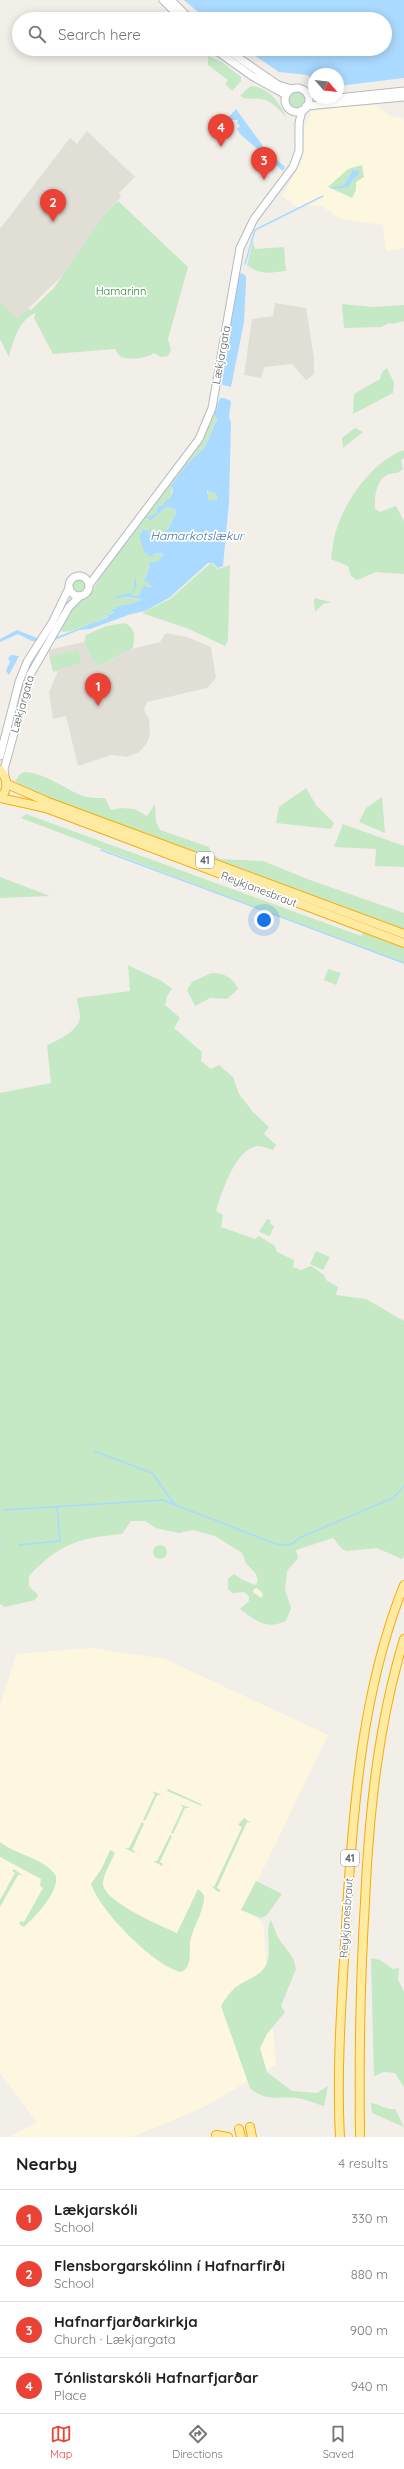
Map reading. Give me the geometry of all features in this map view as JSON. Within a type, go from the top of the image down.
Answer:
[{"type":"highway","name":"41","points":[[0,798],[4,777]]},
{"type":"highway","name":"Reykjanesbraut","points":[[4,777],[56,805],[404,934]]},
{"type":"highway","name":"Reykjanesbraut","points":[[0,798],[46,808],[404,943]]},
{"type":"highway","name":"Reykjanesbraut","points":[[340,2137],[343,1962],[358,1778],[378,1667],[404,1585]]},
{"type":"highway","name":"Reykjanesbraut","points":[[360,2137],[360,2000],[369,1834],[382,1733],[404,1639]]},
{"type":"highway","points":[[335,2137],[336,2087],[340,2067]]},
{"type":"highway","points":[[250,2127],[252,2137]]},
{"type":"highway","points":[[216,2135],[228,2137]]},
{"type":"main road","points":[[163,0],[175,12]]},
{"type":"main road","points":[[171,0],[183,12]]},
{"type":"main road","points":[[224,56],[252,76],[286,96]]},
{"type":"main road","points":[[236,56],[278,85],[292,89],[301,89],[306,93],[308,100],[304,108]]},
{"type":"main road","points":[[252,76],[267,78]]},
{"type":"main road","points":[[292,89],[286,96],[286,105],[293,111],[304,108],[404,97]]},
{"type":"main road","points":[[344,97],[404,91]]},
{"type":"main road","name":"Lækjargata","points":[[298,123],[304,108]]},
{"type":"main road","name":"Lækjargata","points":[[89,585],[188,454],[206,426],[212,408],[240,248],[254,219],[293,167],[300,144],[298,123],[293,111]]},
{"type":"main road","name":"Lækjargata","points":[[83,577],[99,570]]},
{"type":"main road","points":[[83,577],[89,585],[88,591],[80,596],[74,595],[69,588],[69,583],[74,578],[83,577]]},
{"type":"main road","name":"Lækjargata","points":[[0,756],[19,682],[32,653],[50,627],[69,588]]},
{"type":"main road","name":"Lækjargata","points":[[4,777],[4,769],[22,698],[40,653],[58,627],[68,607],[80,596]]},
{"type":"shaded area","points":[[373,105],[378,106],[390,116],[403,118],[404,125],[404,248],[386,251],[383,225],[340,219],[322,206],[305,205],[299,208],[282,196],[303,159],[304,128],[311,113],[318,109]]},
{"type":"shaded area","points":[[87,131],[135,177],[119,193],[121,197],[104,214],[67,271],[16,320],[0,302],[0,229],[70,138],[77,144]]},
{"type":"shaded area","points":[[275,303],[306,308],[314,358],[314,374],[306,380],[292,364],[264,367],[261,378],[244,375],[252,319],[273,316]]},
{"type":"shaded area","points":[[166,633],[187,637],[211,647],[216,678],[207,688],[147,702],[144,710],[149,719],[150,735],[146,744],[139,752],[127,757],[111,755],[78,766],[66,716],[53,719],[49,692],[58,671],[53,672],[48,650],[84,642],[92,659],[110,661],[128,650],[160,642]]},
{"type":"shaded area","points":[[92,1648],[165,1659],[328,1735],[244,1909],[263,1923],[276,2065],[202,2108],[132,2137],[9,2137],[37,2122],[0,2073],[0,1706],[16,1654]]},
{"type":"green space","points":[[208,56],[222,62],[241,77],[241,81],[232,91],[225,84],[228,80],[208,65]]},
{"type":"green space","points":[[252,86],[269,93],[281,107],[287,118],[266,100],[240,96]]},
{"type":"green space","points":[[297,92],[304,97],[305,100],[300,107],[297,108],[290,103],[289,100],[294,93]]},
{"type":"green space","points":[[362,165],[364,177],[356,182],[356,190],[352,198],[328,187],[348,169]]},
{"type":"green space","name":"Hamarinn","points":[[118,201],[188,267],[168,339],[171,350],[168,356],[161,357],[154,353],[132,359],[123,358],[115,349],[53,354],[34,318],[36,313],[25,320],[21,326],[15,338],[9,357],[0,339],[0,302],[16,319],[28,309],[31,310],[54,288],[105,213]]},
{"type":"green space","points":[[253,241],[255,249],[284,247],[286,271],[270,273],[261,272],[247,265]]},
{"type":"green space","points":[[342,304],[373,307],[404,305],[404,321],[392,324],[389,323],[381,327],[344,328]]},
{"type":"green space","points":[[387,368],[394,383],[393,393],[353,414],[354,394],[380,379],[382,372]]},
{"type":"green space","points":[[214,414],[217,418],[205,447],[187,464],[172,487],[171,497],[164,505],[158,506],[156,513],[149,518],[152,519],[166,507],[175,509],[176,513],[168,529],[157,538],[147,533],[149,531],[142,529],[143,532],[139,534],[145,553],[149,551],[147,555],[152,557],[155,553],[164,554],[158,561],[148,563],[150,566],[144,581],[148,582],[152,587],[145,586],[138,596],[131,596],[134,589],[129,595],[119,597],[142,599],[128,606],[119,606],[114,609],[110,608],[114,612],[111,615],[105,615],[108,617],[92,624],[70,631],[61,631],[70,608],[88,597],[114,556],[201,441]]},
{"type":"green space","points":[[355,428],[363,432],[343,448],[342,438]]},
{"type":"green space","points":[[404,450],[404,458],[401,461],[403,469],[397,473],[385,476],[378,484],[375,496],[375,509],[380,512],[396,506],[404,521],[404,574],[376,572],[357,580],[351,576],[348,566],[331,559],[334,539],[341,516],[354,493],[372,472],[393,455]]},
{"type":"green space","points":[[212,490],[216,492],[218,496],[216,500],[212,502],[208,500],[206,496],[208,492]]},
{"type":"green space","points":[[211,563],[218,569],[230,565],[228,640],[225,646],[189,629],[142,613],[170,599]]},
{"type":"green space","points":[[76,579],[82,579],[86,583],[86,589],[82,593],[76,593],[72,589],[72,583]]},
{"type":"green space","points":[[314,598],[331,602],[323,604],[315,612]]},
{"type":"green space","points":[[125,623],[131,628],[134,634],[133,648],[99,665],[92,659],[84,642],[86,635],[106,626]]},
{"type":"green space","points":[[78,650],[81,663],[53,671],[50,656]]},
{"type":"green space","points":[[24,772],[40,775],[83,796],[91,798],[105,798],[111,810],[121,808],[134,809],[147,816],[155,804],[156,822],[160,830],[209,847],[211,853],[220,859],[263,861],[310,880],[404,913],[404,930],[100,819],[22,787],[15,781],[19,775]]},
{"type":"green space","points":[[306,788],[316,805],[334,823],[331,829],[276,823],[279,807]]},
{"type":"green space","points":[[382,797],[385,833],[359,822],[366,808]]},
{"type":"green space","points":[[26,814],[361,936],[363,933],[404,948],[404,964],[21,818]]},
{"type":"green space","points":[[343,824],[404,846],[404,867],[375,866],[376,849],[334,847]]},
{"type":"green space","points":[[0,877],[50,896],[0,898]]},
{"type":"green space","points":[[128,965],[162,981],[172,989],[167,996],[165,1005],[180,1018],[174,1028],[202,1052],[201,1061],[211,1069],[219,1065],[233,1077],[239,1094],[253,1112],[269,1127],[264,1134],[276,1145],[273,1150],[260,1146],[250,1148],[236,1163],[226,1183],[216,1211],[223,1215],[221,1227],[255,1239],[259,1236],[275,1246],[277,1252],[294,1260],[293,1267],[301,1270],[311,1266],[324,1275],[326,1280],[338,1287],[336,1295],[366,1299],[404,1321],[404,1556],[402,1559],[377,1548],[347,1551],[342,1549],[333,1538],[296,1550],[298,1558],[287,1571],[285,1590],[291,1608],[286,1621],[279,1624],[272,1625],[262,1623],[251,1617],[240,1609],[249,1601],[249,1596],[244,1592],[232,1593],[228,1589],[228,1579],[234,1574],[255,1585],[258,1581],[256,1574],[246,1563],[242,1553],[215,1536],[193,1530],[179,1533],[156,1528],[145,1521],[131,1521],[122,1534],[93,1538],[70,1544],[50,1556],[29,1576],[29,1586],[38,1595],[35,1600],[5,1607],[0,1604],[0,1093],[51,1083],[47,1045],[67,1035],[76,1027],[80,1017],[77,998],[130,991]]},
{"type":"green space","points":[[328,969],[341,973],[336,985],[324,980]]},
{"type":"green space","points":[[211,973],[228,976],[234,981],[238,989],[227,999],[210,998],[195,1006],[187,990],[192,982]]},
{"type":"green space","points":[[267,1219],[271,1220],[270,1224],[274,1226],[270,1236],[259,1232]]},
{"type":"green space","points":[[316,1251],[330,1257],[323,1270],[310,1264]]},
{"type":"green space","points":[[160,1545],[165,1547],[167,1552],[165,1557],[160,1559],[155,1557],[153,1552],[155,1547]]},
{"type":"green space","points":[[168,1789],[201,1804],[202,1806],[167,1791]]},
{"type":"green space","points":[[152,1791],[162,1795],[157,1795],[145,1821],[143,1820],[155,1794]]},
{"type":"green space","points":[[180,1804],[190,1808],[185,1808],[173,1834],[171,1833],[183,1807]]},
{"type":"green space","points":[[244,1818],[251,1823],[247,1822],[217,1888],[221,1890],[218,1892],[211,1886],[214,1887],[242,1827],[238,1825]]},
{"type":"green space","points":[[142,1822],[144,1824],[132,1850],[135,1851],[134,1853],[125,1848],[129,1848]]},
{"type":"green space","points":[[170,1835],[172,1836],[160,1862],[163,1864],[162,1866],[153,1861],[157,1861]]},
{"type":"green space","points":[[0,1842],[45,1865],[56,1876],[54,1889],[50,1897],[40,1911],[24,1927],[19,1924],[21,1921],[24,1922],[43,1888],[40,1886],[41,1879],[0,1857]]},
{"type":"green space","points":[[110,1850],[115,1853],[103,1880],[106,1891],[123,1906],[159,1925],[177,1933],[198,1889],[203,1894],[204,1899],[202,1910],[193,1930],[190,1941],[189,1963],[185,1970],[181,1972],[170,1968],[143,1949],[116,1922],[96,1895],[91,1884],[102,1868]]},
{"type":"green space","points":[[14,1869],[22,1875],[18,1875],[0,1907],[0,1900],[15,1873],[12,1871]]},
{"type":"green space","points":[[256,1881],[282,1894],[266,1916],[261,1918],[241,1910]]},
{"type":"green space","points":[[271,1920],[278,1938],[293,1958],[296,1969],[281,2006],[285,2012],[267,2034],[260,2048],[267,2072],[292,2091],[317,2093],[328,2086],[324,2106],[301,2099],[267,2097],[250,2088],[221,2006],[234,1989],[257,1975],[266,1965],[269,1953],[268,1929]]},
{"type":"green space","points":[[371,1958],[380,1960],[393,1969],[399,1968],[398,1979],[404,1992],[404,2087],[395,2073],[384,2072],[374,2076]]},
{"type":"green space","points":[[371,2103],[388,2109],[395,2109],[404,2127],[372,2113]]},
{"type":"sand","points":[[257,1588],[263,1594],[261,1598],[253,1592],[254,1589]]},
{"type":"water","points":[[184,0],[404,0],[404,78],[344,85],[344,68],[308,68],[308,76],[279,72],[255,56],[392,56],[392,12],[198,12]]},
{"type":"water","points":[[236,109],[265,149],[285,167],[283,171],[240,134],[237,129],[240,126],[237,123],[238,120],[226,120]]},
{"type":"water","points":[[353,170],[359,171],[359,175],[353,179],[348,187],[338,189],[338,187],[345,184]]},
{"type":"water","points":[[241,273],[246,276],[244,322],[231,387],[219,384],[238,276]]},
{"type":"water","name":"Hamarkotslækur","points":[[220,398],[231,401],[229,418],[231,422],[229,502],[223,566],[218,568],[213,563],[208,563],[169,598],[145,611],[131,614],[90,629],[79,630],[50,642],[32,641],[18,634],[0,642],[0,639],[17,630],[37,638],[56,637],[107,618],[108,616],[104,614],[111,615],[114,612],[110,608],[114,609],[120,606],[135,603],[142,599],[126,597],[113,599],[132,592],[135,583],[135,573],[137,586],[131,596],[138,596],[144,586],[152,587],[148,582],[144,581],[150,566],[148,563],[158,561],[164,554],[155,553],[152,557],[147,555],[149,551],[146,554],[139,534],[143,532],[142,529],[149,531],[151,526],[151,531],[147,533],[157,538],[168,529],[176,513],[175,509],[166,507],[151,520],[146,518],[156,513],[158,506],[164,505],[163,504],[171,497],[173,490],[171,486],[187,464],[205,447],[217,419],[214,414]],"holes":[[[207,491],[214,492],[217,495],[217,499],[211,501],[208,500]]]},
{"type":"water","points":[[11,655],[19,656],[9,675],[6,671],[10,662],[8,658]]},
{"type":"waterway","points":[[332,188],[337,187]]},
{"type":"waterway","points":[[245,264],[255,230],[323,196]]},
{"type":"waterway","points":[[101,850],[404,963]]},
{"type":"waterway","points":[[94,1451],[152,1473],[175,1505]]},
{"type":"waterway","points":[[3,1510],[163,1500],[276,1544],[286,1545],[292,1544],[299,1538],[393,1498],[404,1486]]},
{"type":"waterway","points":[[19,1545],[60,1541],[57,1507]]},
{"type":"place","name":"Tónlistarskóli Hafnarfjarðar","points":[[221,147]]},
{"type":"place","name":"Hafnarfjarðarkirkja","points":[[264,180]]},
{"type":"place","name":"Flensborgarskólinn í Hafnarfirði","points":[[53,222]]},
{"type":"place","name":"Lækjarskóli","points":[[98,706]]}]
